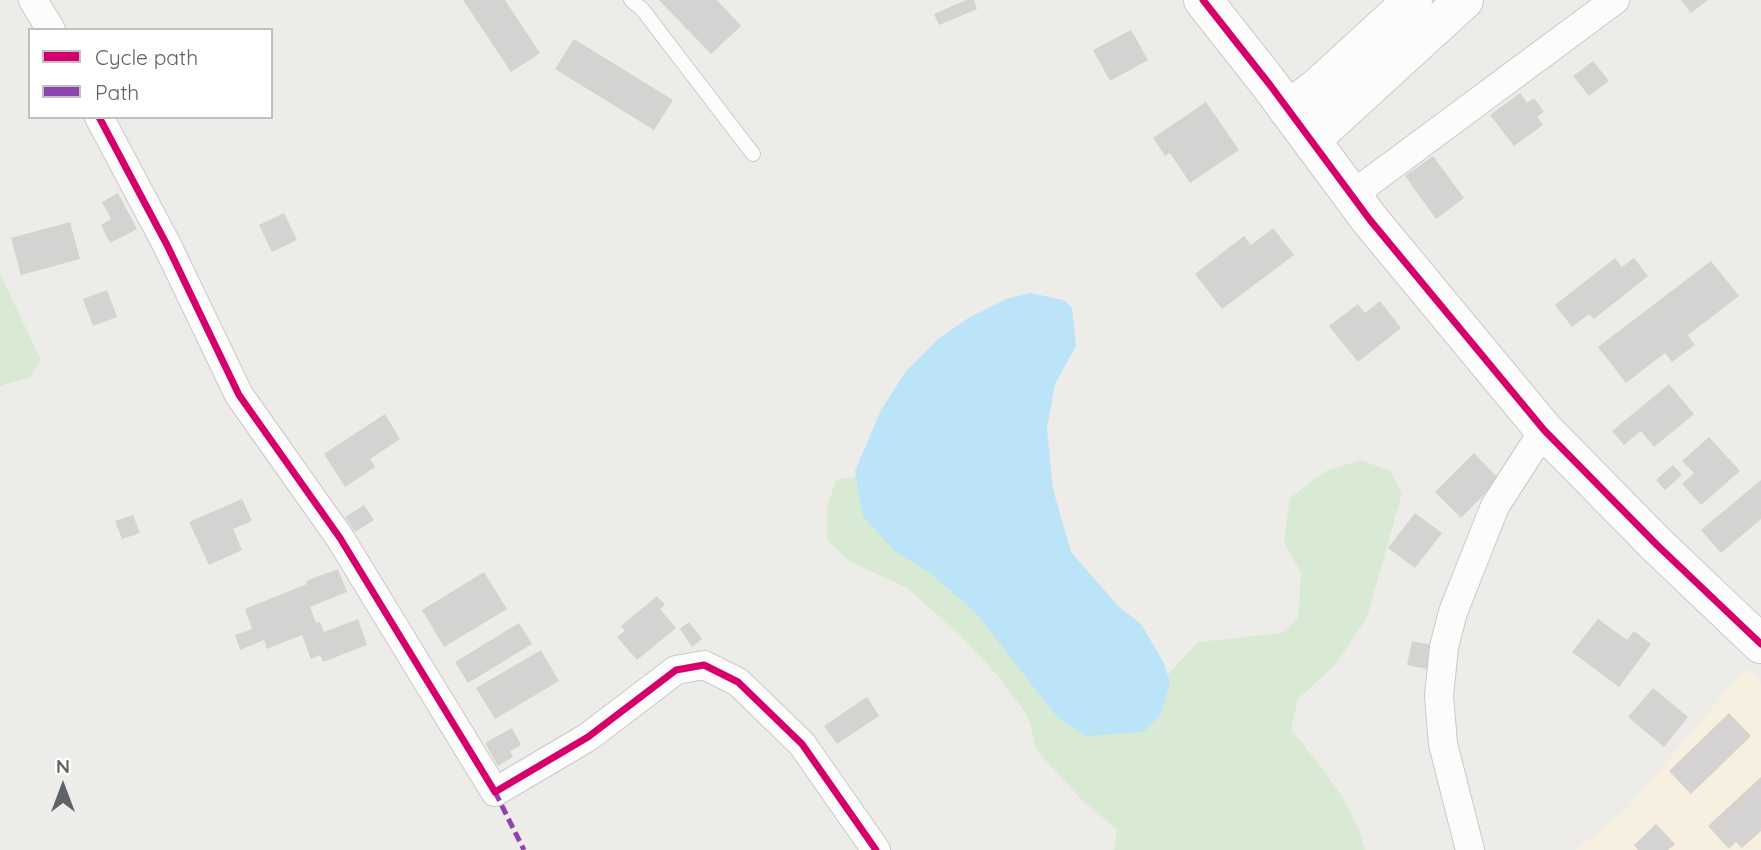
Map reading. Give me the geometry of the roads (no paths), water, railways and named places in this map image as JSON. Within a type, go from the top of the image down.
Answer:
[{"type":"street","points":[[33,0],[50,28]]},
{"type":"street","points":[[1203,0],[1352,195],[1544,430],[1657,545],[1761,645]]},
{"type":"street","points":[[1299,125],[1318,87],[1413,0]]},
{"type":"street","points":[[1299,125],[1464,0]]},
{"type":"street","points":[[1352,195],[1615,0]]},
{"type":"street","points":[[100,119],[167,245],[239,395],[340,538],[495,792],[588,737],[676,670],[704,665],[738,682],[802,744],[876,850]]},
{"type":"street","points":[[1470,850],[1443,744],[1439,696],[1444,647],[1453,612],[1494,506],[1544,430]]},
{"type":"lane","points":[[631,0],[642,9],[753,154]]},
{"type":"water","points":[[1030,293],[1064,300],[1072,308],[1076,346],[1055,384],[1047,428],[1053,489],[1071,552],[1119,607],[1141,624],[1164,663],[1170,684],[1160,716],[1143,732],[1086,736],[1058,718],[975,612],[930,573],[896,552],[863,517],[855,471],[881,410],[906,371],[938,339],[970,317],[1009,298]]}]
